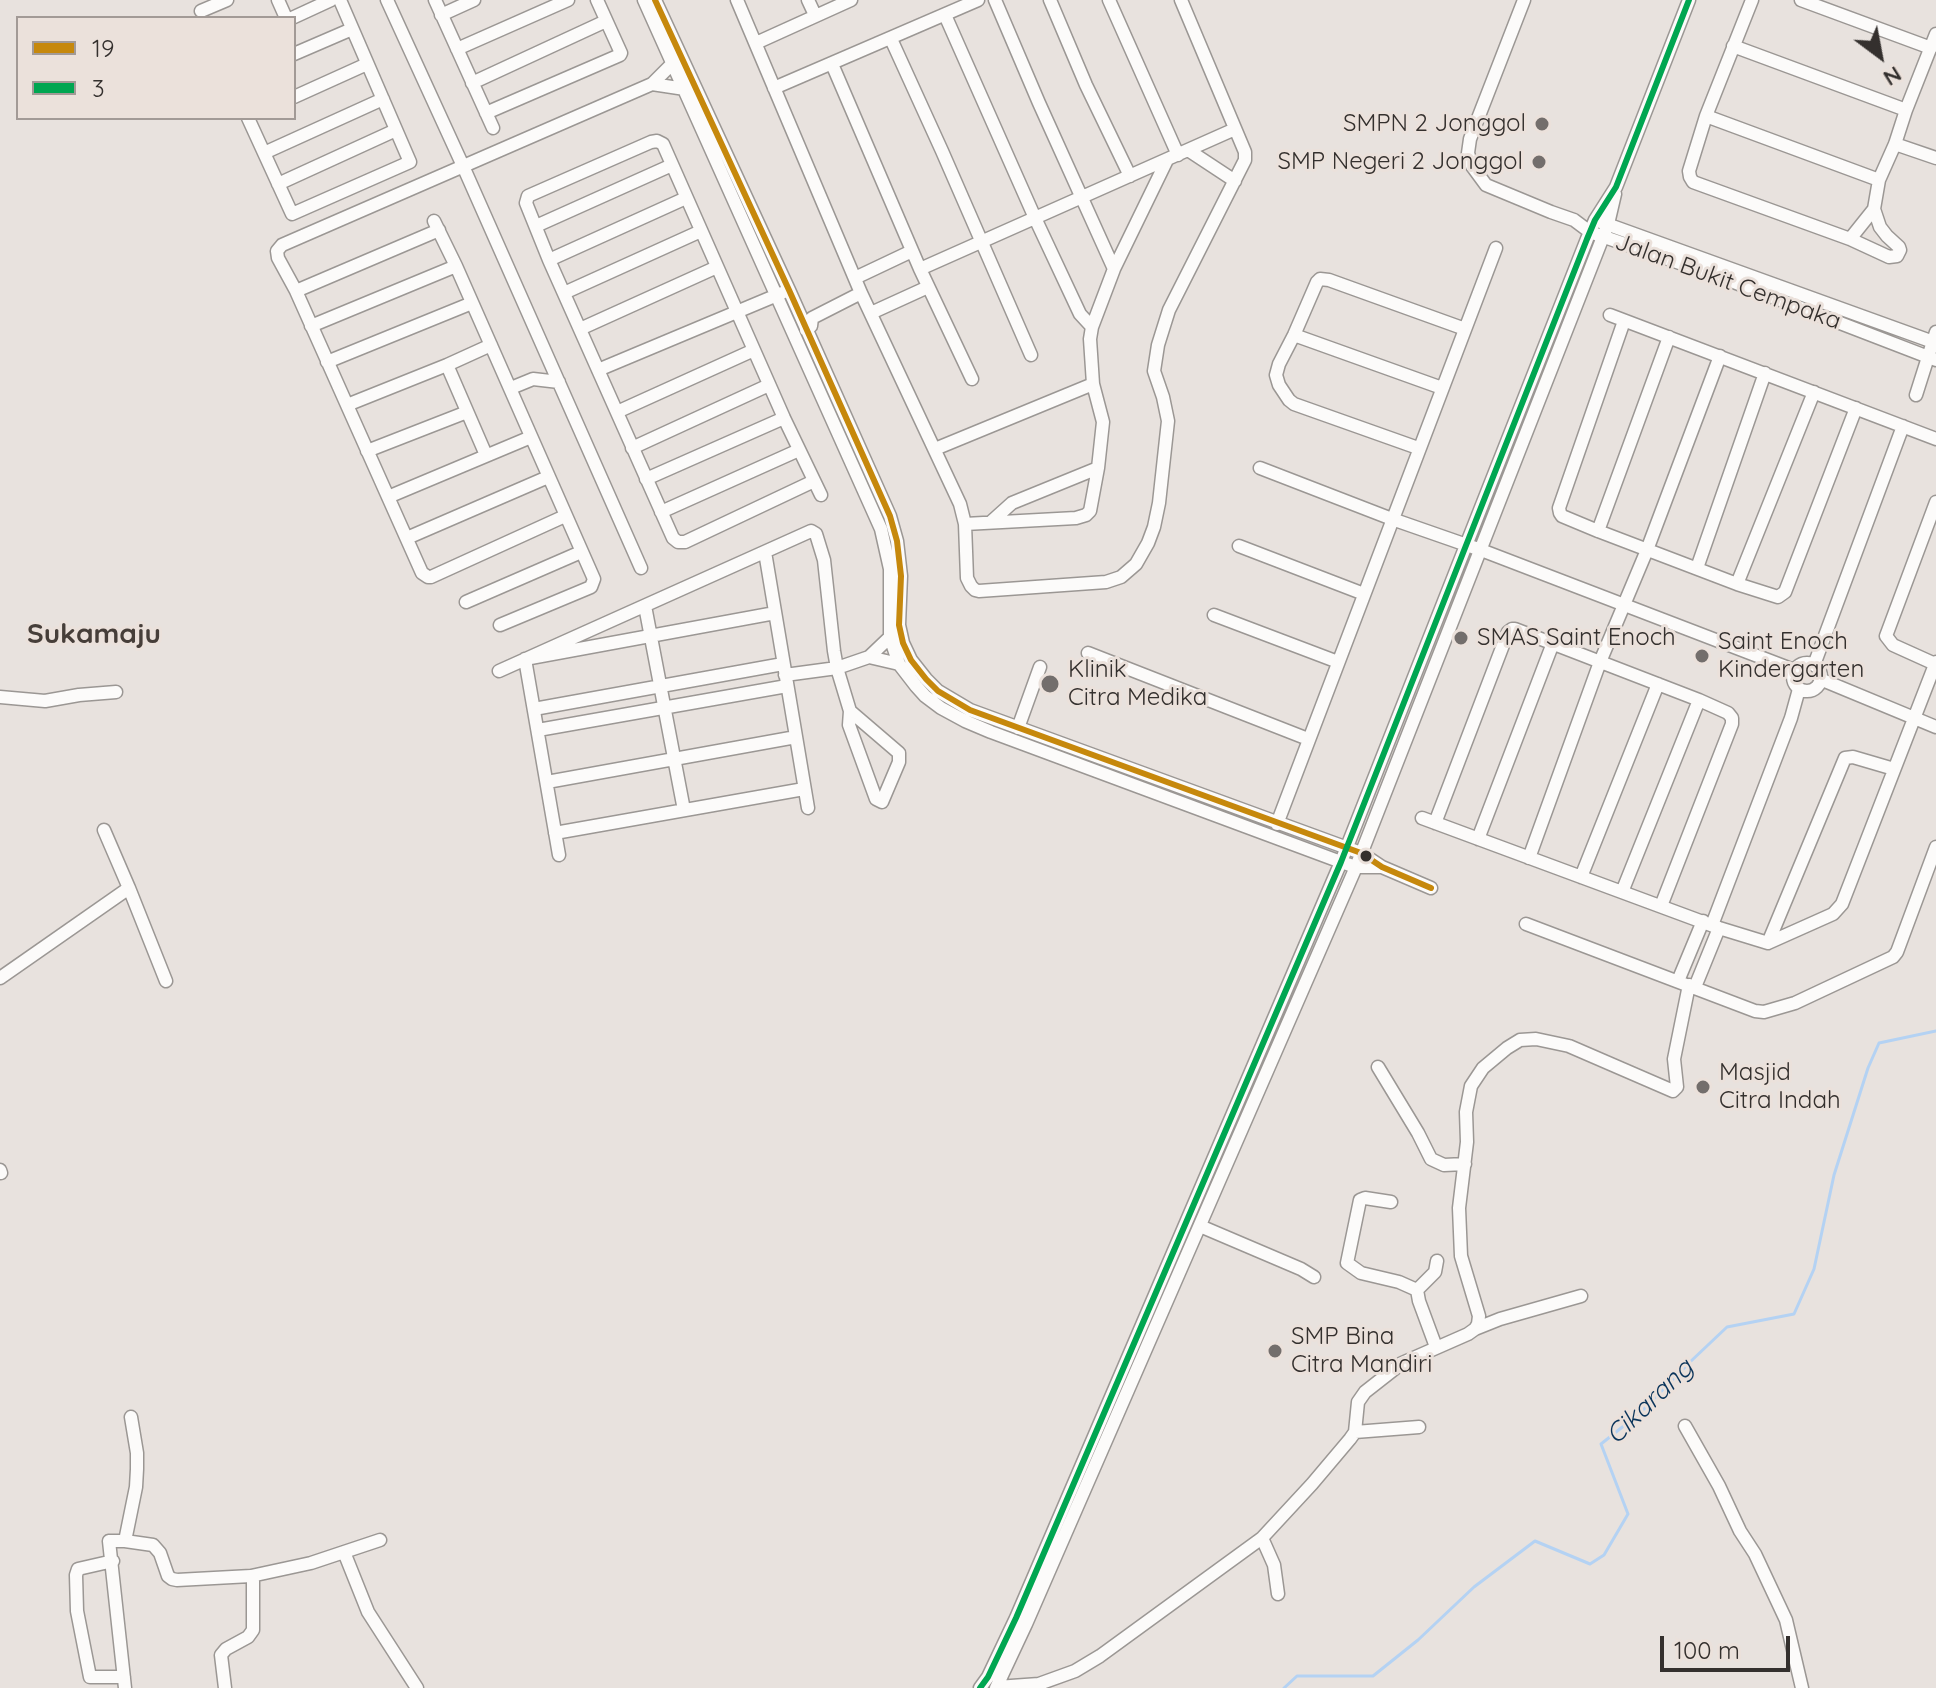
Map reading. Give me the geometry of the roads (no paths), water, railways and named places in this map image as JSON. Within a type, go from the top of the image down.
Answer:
[{"type":"street","points":[[200,10],[227,0]]},
{"type":"street","points":[[296,16],[331,0]]},
{"type":"street","points":[[249,120],[293,214],[411,160],[340,0]]},
{"type":"street","points":[[387,0],[641,568]]},
{"type":"street","points":[[435,0],[493,128]]},
{"type":"street","points":[[441,15],[474,0]]},
{"type":"street","points":[[457,49],[568,0]]},
{"type":"street","points":[[486,113],[619,56],[621,53],[597,0]]},
{"type":"street","points":[[644,0],[677,60]]},
{"type":"street","points":[[655,0],[776,296],[881,529],[890,569],[890,637],[899,664],[925,696],[941,708],[993,725],[1341,862],[1356,867],[1382,867]]},
{"type":"street","points":[[737,0],[861,293],[960,504],[965,524],[967,578],[975,590],[1106,582],[1121,577],[1136,564],[1154,527],[1168,421],[1154,371],[1158,345],[1169,310],[1245,160],[1245,152],[1181,0]]},
{"type":"street","points":[[808,0],[815,15]]},
{"type":"street","points":[[756,43],[851,0]]},
{"type":"street","points":[[774,88],[978,0]]},
{"type":"street","points":[[995,0],[1114,269]]},
{"type":"street","points":[[1050,0],[1086,85],[1130,176]]},
{"type":"street","points":[[1109,0],[1178,155],[1235,181]]},
{"type":"street","points":[[1524,0],[1470,139],[1468,153],[1472,166],[1486,185],[1813,306],[1935,339],[1932,358],[1916,395]]},
{"type":"street","points":[[980,1688],[1016,1618],[1347,848],[1689,0]]},
{"type":"street","points":[[1752,0],[1706,116],[1689,171],[1690,177],[1693,182],[1850,239],[1889,257],[1897,256],[1900,250],[1880,227],[1874,209],[1879,180],[1936,34]]},
{"type":"street","points":[[1801,0],[1931,48]]},
{"type":"street","points":[[945,15],[1080,314],[1092,327]]},
{"type":"street","points":[[472,83],[606,21]]},
{"type":"street","points":[[296,53],[352,29]]},
{"type":"street","points":[[891,39],[1031,355]]},
{"type":"street","points":[[1733,46],[1906,110]]},
{"type":"street","points":[[565,516],[428,577],[422,573],[277,251],[282,245],[652,84],[677,60]]},
{"type":"street","points":[[296,96],[367,64]]},
{"type":"street","points":[[832,64],[912,251],[972,379]]},
{"type":"street","points":[[652,84],[689,87]]},
{"type":"street","points":[[689,87],[799,312],[805,313],[890,516],[901,576],[899,625],[903,643],[911,660],[926,679],[968,716]]},
{"type":"street","points":[[264,153],[383,99]]},
{"type":"street","points":[[1706,116],[1879,180]]},
{"type":"street","points":[[920,269],[1235,129]]},
{"type":"street","points":[[278,184],[396,130]]},
{"type":"street","points":[[814,481],[685,542],[673,538],[549,260],[526,199],[531,194],[655,141],[663,144],[821,495]]},
{"type":"street","points":[[1895,144],[1936,158]]},
{"type":"street","points":[[965,524],[1076,518],[1086,515],[1092,506],[1103,422],[1093,384],[1092,327],[1114,269],[1178,155]]},
{"type":"street","points":[[536,226],[672,165]]},
{"type":"street","points":[[549,260],[686,198]]},
{"type":"street","points":[[1850,239],[1874,209]]},
{"type":"street","points":[[296,291],[436,226],[594,579],[591,587],[500,625]]},
{"type":"street","points":[[1581,1296],[1475,1329],[1402,1363],[1365,1392],[1358,1402],[1355,1432],[1262,1538],[1075,1671],[1039,1684],[996,1687],[1356,867],[1481,550],[1599,228]]},
{"type":"street","points":[[564,293],[701,231]]},
{"type":"street","points":[[1277,824],[1496,248]]},
{"type":"street","points":[[855,278],[912,251]]},
{"type":"street","points":[[311,326],[456,266]]},
{"type":"street","points":[[580,329],[717,267]]},
{"type":"street","points":[[1418,448],[1294,404],[1279,385],[1276,375],[1279,364],[1320,279],[1465,329]]},
{"type":"street","points":[[871,313],[928,287]]},
{"type":"street","points":[[598,370],[789,290]]},
{"type":"street","points":[[809,324],[861,293]]},
{"type":"street","points":[[327,362],[472,303]]},
{"type":"street","name":"Jalan Bukit Cempaka","points":[[1813,306],[1932,358]]},
{"type":"street","points":[[1610,315],[1936,439]]},
{"type":"street","points":[[1624,321],[1559,508],[1562,516],[1737,584],[1778,597],[1785,592],[1856,408]]},
{"type":"street","points":[[1294,335],[1442,388]]},
{"type":"street","points":[[1598,531],[1669,337]]},
{"type":"street","points":[[347,405],[491,345]]},
{"type":"street","points":[[617,412],[754,350]]},
{"type":"street","points":[[1529,858],[1600,662],[1647,550],[1720,356]]},
{"type":"street","points":[[533,379],[548,357]]},
{"type":"street","points":[[447,365],[486,455]]},
{"type":"street","points":[[1697,568],[1765,373]]},
{"type":"street","points":[[511,388],[533,379],[559,382]]},
{"type":"street","points":[[935,449],[1093,384]]},
{"type":"street","points":[[632,448],[769,385]]},
{"type":"street","points":[[1737,584],[1814,392]]},
{"type":"street","points":[[367,451],[467,412]]},
{"type":"street","points":[[646,479],[784,418]]},
{"type":"street","points":[[1814,665],[1903,426]]},
{"type":"street","points":[[388,497],[531,437]]},
{"type":"street","points":[[661,512],[799,450]]},
{"type":"street","points":[[992,521],[1012,503],[1098,468]]},
{"type":"street","points":[[1260,468],[1794,670]]},
{"type":"street","points":[[407,538],[548,477]]},
{"type":"street","points":[[1661,906],[1732,718],[1728,713],[1699,700],[1553,643],[1515,629],[1508,632],[1428,821],[1711,925],[1768,943],[1838,910],[1915,720],[1936,663],[1893,645],[1886,636],[1936,502]]},
{"type":"street","points":[[499,671],[811,531],[816,534],[824,560],[837,668],[850,711],[849,725],[876,799],[882,802],[899,762],[899,753],[850,711]]},
{"type":"street","points":[[1239,546],[1364,594]]},
{"type":"street","points":[[466,602],[581,552]]},
{"type":"street","points":[[765,552],[808,808]]},
{"type":"street","points":[[645,606],[684,810]]},
{"type":"street","points":[[525,659],[775,613]]},
{"type":"street","points":[[1214,615],[1338,662]]},
{"type":"street","points":[[534,709],[660,686],[837,668],[869,657],[890,637]]},
{"type":"street","points":[[1478,839],[1553,643]]},
{"type":"street","points":[[1088,653],[1308,739]]},
{"type":"street","points":[[869,657],[899,664]]},
{"type":"street","points":[[525,659],[559,855]]},
{"type":"street","points":[[1475,1329],[1479,1316],[1461,1256],[1459,1208],[1465,1164],[1466,1112],[1471,1086],[1483,1068],[1507,1048],[1520,1040],[1536,1039],[1569,1046],[1670,1091],[1676,1089],[1674,1059],[1687,985],[1791,718],[1799,689],[1793,680],[1794,670],[1803,663],[1814,665],[1820,674],[1818,684],[1810,690],[1799,689]]},
{"type":"street","points":[[1018,728],[1040,667]]},
{"type":"street","points":[[538,730],[664,708],[785,675]]},
{"type":"street","points":[[1820,679],[1936,727]]},
{"type":"street","points":[[1581,877],[1658,684]]},
{"type":"street","points":[[0,697],[45,701],[116,692]]},
{"type":"street","points":[[1622,892],[1699,700]]},
{"type":"street","points":[[993,725],[1018,728],[1361,853],[1382,867],[1431,888]]},
{"type":"street","points":[[547,782],[796,737]]},
{"type":"street","points":[[1768,943],[1845,758],[1853,757],[1894,769]]},
{"type":"street","points":[[555,833],[804,789]]},
{"type":"street","points":[[104,830],[166,981]]},
{"type":"street","points":[[1526,924],[1764,1012],[1795,1003],[1893,957],[1936,847]]},
{"type":"street","points":[[0,978],[129,888]]},
{"type":"street","points":[[1378,1067],[1431,1159],[1444,1165],[1465,1164]]},
{"type":"street","points":[[1391,1202],[1360,1200],[1347,1263],[1361,1273],[1399,1282],[1417,1290]]},
{"type":"street","points":[[1200,1226],[1314,1277]]},
{"type":"street","points":[[1417,1290],[1435,1272],[1437,1261]]},
{"type":"street","points":[[1417,1290],[1436,1347]]},
{"type":"street","points":[[125,1541],[137,1469],[131,1417]]},
{"type":"street","points":[[1685,1426],[1755,1554],[1786,1620],[1802,1688]]},
{"type":"street","points":[[1355,1432],[1419,1427]]},
{"type":"street","points":[[1262,1538],[1274,1565],[1278,1594]]},
{"type":"street","points":[[113,1561],[78,1569],[77,1611],[90,1677],[125,1682],[113,1561],[109,1541],[153,1545],[158,1549],[165,1571],[172,1579],[253,1576],[311,1563],[380,1540]]},
{"type":"street","points":[[344,1552],[368,1612],[417,1688]]},
{"type":"street","points":[[225,1688],[221,1655],[248,1637],[253,1630],[253,1576]]},
{"type":"waterway","name":"Cikarang","points":[[1284,1688],[1297,1676],[1373,1676],[1418,1640],[1474,1587],[1535,1541],[1590,1564],[1604,1555],[1628,1514],[1601,1444],[1640,1413],[1727,1327],[1794,1314],[1814,1269],[1834,1175],[1879,1043],[1936,1031]]},
{"type":"place","name":"SMPN 2 Jonggol","points":[[1542,124]]},
{"type":"place","name":"SMP Negeri 2 Jonggol","points":[[1539,162]]},
{"type":"place","name":"SMAS Saint Enoch","points":[[1461,638]]},
{"type":"place","name":"Saint Enoch Kindergarten","points":[[1702,656]]},
{"type":"place","name":"Klinik Citra Medika","points":[[1050,684]]},
{"type":"place","name":"Masjid Citra Indah","points":[[1703,1087]]},
{"type":"place","name":"SMP Bina Citra Mandiri","points":[[1275,1351]]},
{"type":"district","name":"Sukamaju","points":[[94,635]]}]
